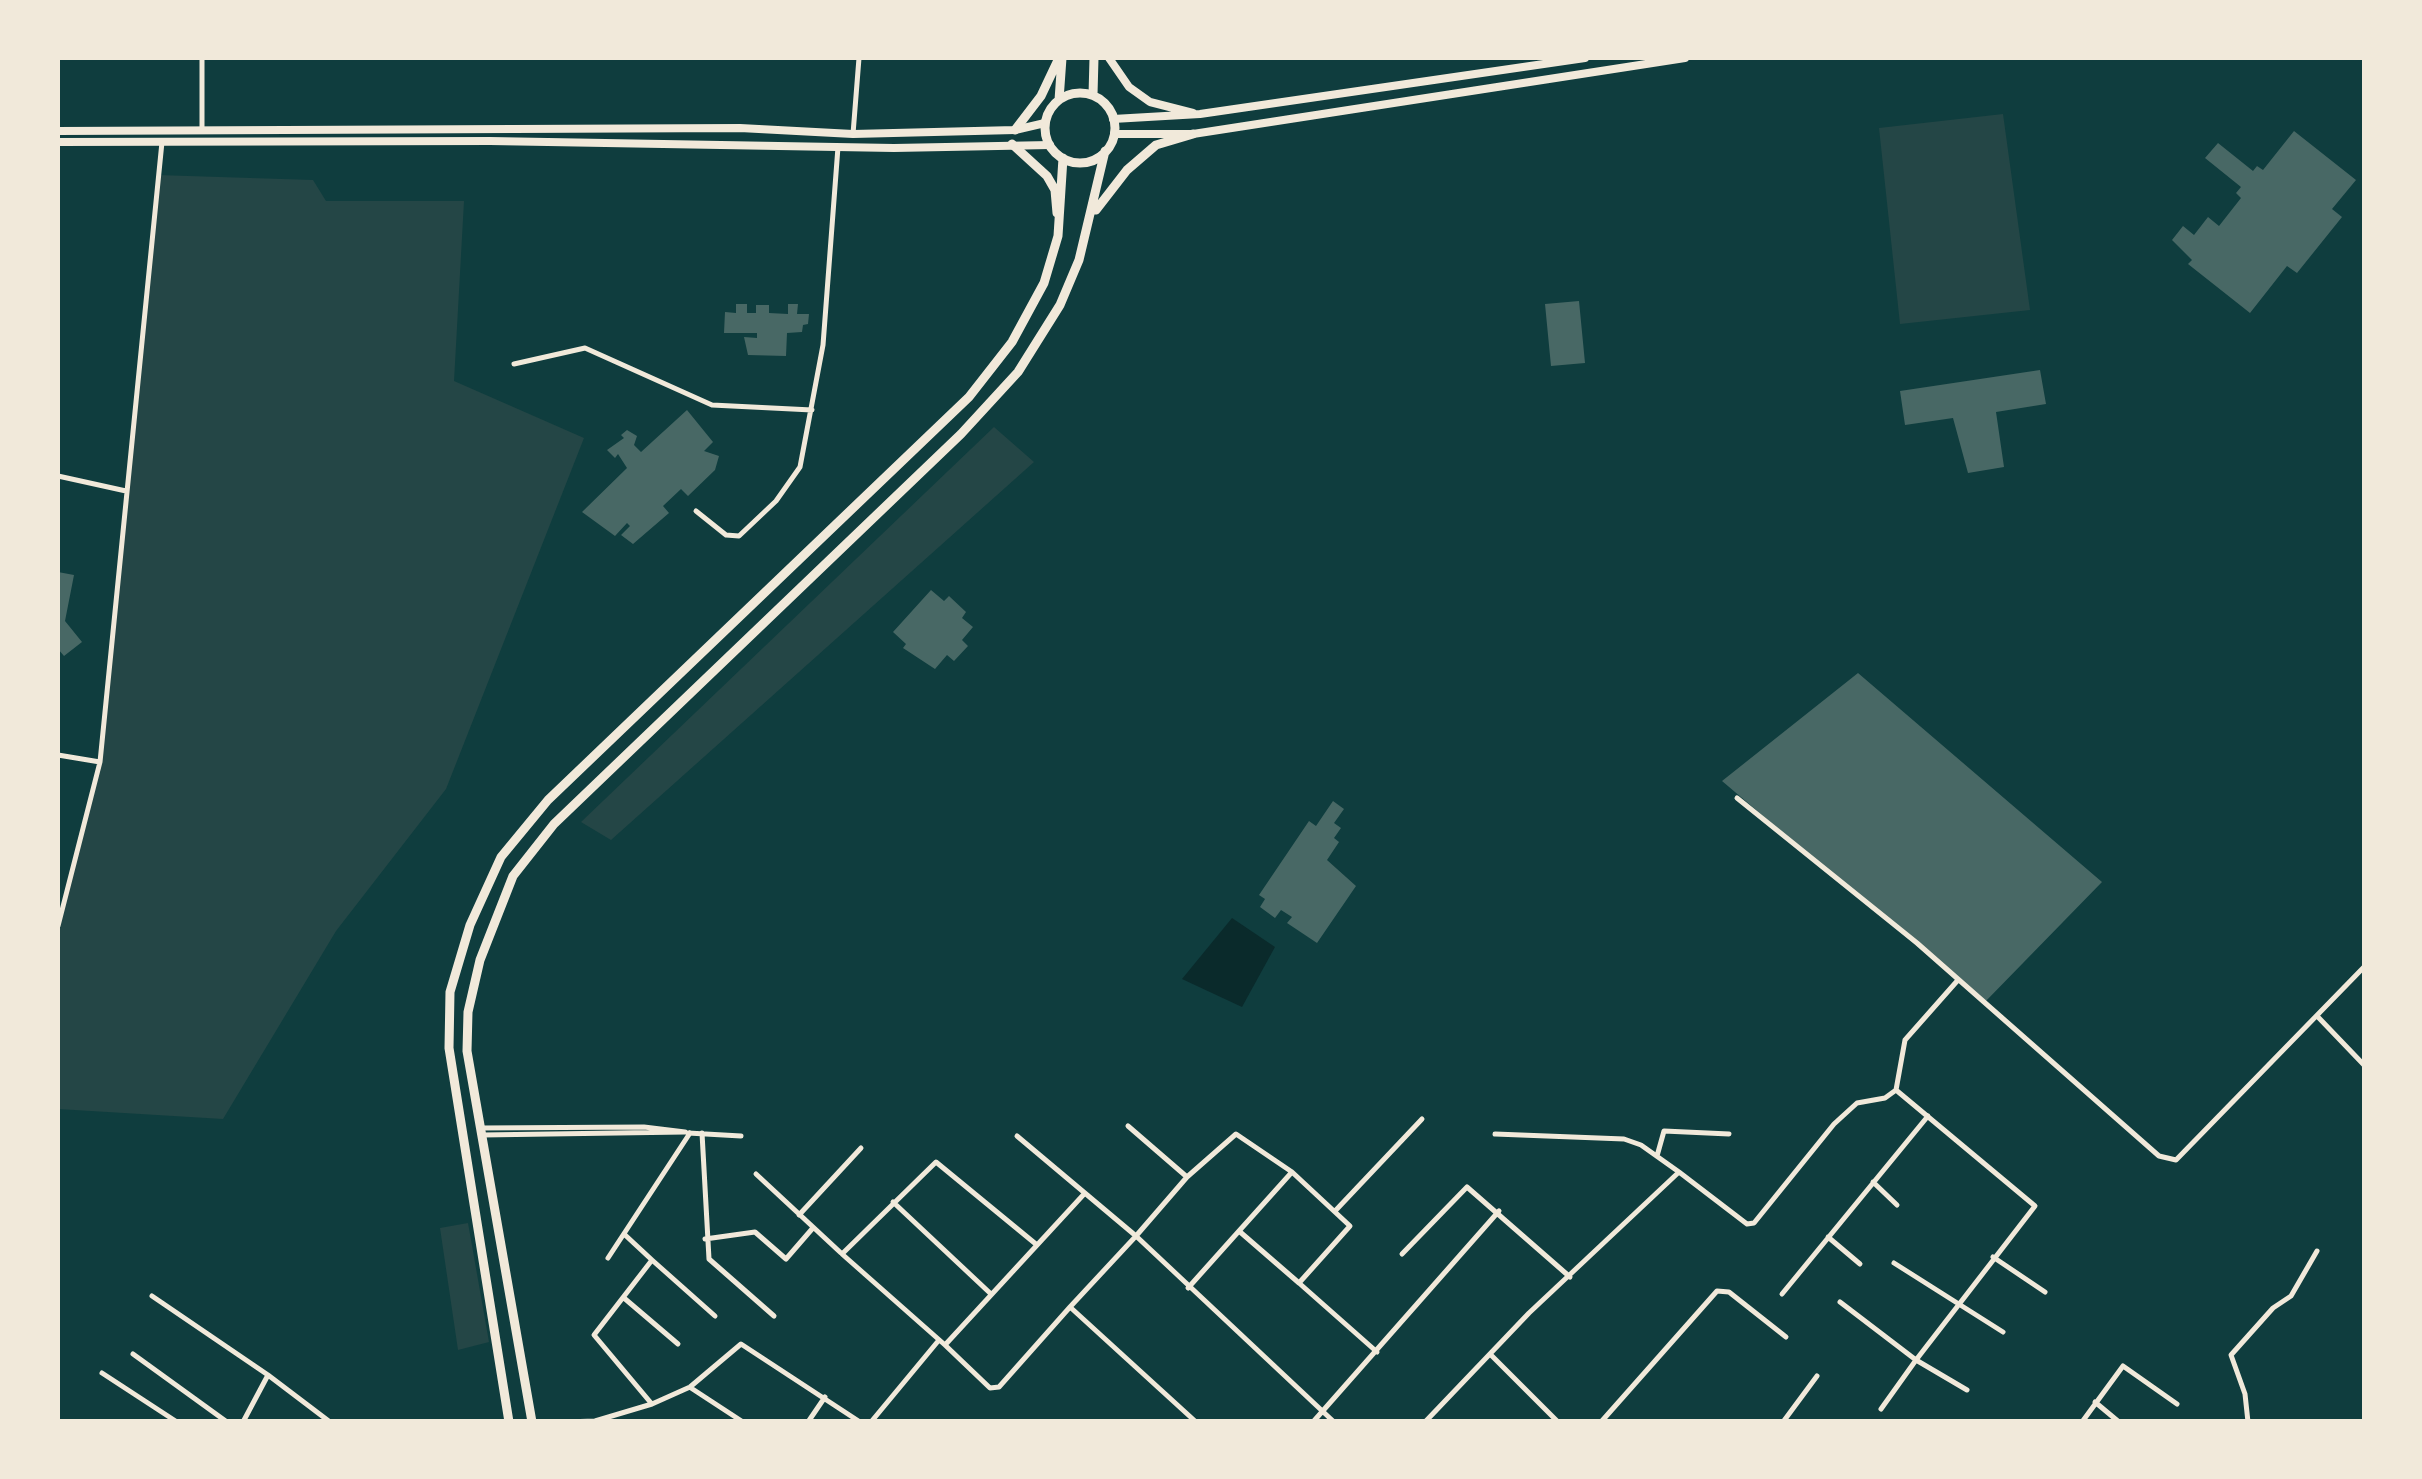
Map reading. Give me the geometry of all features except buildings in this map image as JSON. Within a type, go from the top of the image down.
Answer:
[{"type":"highway","points":[[1060,58],[1059,100],[1046,122],[1050,145],[1062,158],[1085,162],[1105,151]]},
{"type":"highway","points":[[1014,130],[1040,96],[1060,58]]},
{"type":"highway","points":[[1093,96],[1094,58]]},
{"type":"highway","points":[[532,1422],[467,1051],[468,1012],[480,960],[514,876],[554,824],[961,434],[1018,372],[1060,306],[1092,215],[1105,151],[1114,134],[1114,120],[1106,105],[1093,96],[1076,93],[1059,100]]},
{"type":"highway","points":[[1092,215],[1128,170],[1156,145],[1193,134]]},
{"type":"highway","points":[[1012,144],[1047,176],[1057,204],[1045,262],[1012,342]]},
{"type":"highway","points":[[508,1422],[450,1048],[450,992],[470,925],[501,857],[548,800],[969,398],[1012,342],[1044,284],[1058,236],[1062,158]]},
{"type":"main road","points":[[1109,58],[1129,88],[1150,102],[1200,114]]},
{"type":"main road","points":[[1114,120],[1200,114],[1586,58]]},
{"type":"main road","points":[[1114,134],[1193,134],[1685,58]]},
{"type":"main road","points":[[1428,80],[1432,96]]},
{"type":"main road","points":[[58,131],[740,128],[854,134],[1014,130],[1046,122]]},
{"type":"main road","points":[[179,142],[180,132]]},
{"type":"main road","points":[[58,142],[1050,145]]},
{"type":"street","points":[[202,58],[202,131]]},
{"type":"street","points":[[854,134],[859,58]]},
{"type":"street","points":[[58,926],[100,762],[162,142]]},
{"type":"street","points":[[696,512],[726,535],[739,536],[776,501],[800,467],[823,345],[838,147]]},
{"type":"street","points":[[514,364],[585,348],[712,405],[812,410]]},
{"type":"street","points":[[58,476],[126,490]]},
{"type":"street","points":[[58,755],[100,762]]},
{"type":"street","points":[[1738,798],[1958,980],[2160,1156],[2176,1160],[2364,967]]},
{"type":"street","points":[[1495,1134],[1624,1139],[1679,1172],[1749,1225],[1857,1103],[1885,1098],[1896,1090],[1905,1040],[1958,980]]},
{"type":"street","points":[[2317,1016],[2364,1065]]},
{"type":"street","points":[[1881,1409],[1992,1256],[2035,1206],[1896,1090]]},
{"type":"street","points":[[1782,1294],[1928,1116]]},
{"type":"street","points":[[1336,1210],[1422,1118]]},
{"type":"street","points":[[1128,1126],[1188,1177]]},
{"type":"street","points":[[481,1132],[682,1128],[688,1133],[741,1136]]},
{"type":"street","points":[[1657,1157],[1658,1137],[1664,1131],[1728,1134]]},
{"type":"street","points":[[608,1258],[688,1133]]},
{"type":"street","points":[[702,1133],[705,1239],[713,1266],[774,1316]]},
{"type":"street","points":[[756,1174],[990,1388],[998,1388],[1188,1177],[1236,1134],[1292,1172],[1336,1210],[1349,1229],[1299,1283]]},
{"type":"street","points":[[1016,1136],[1136,1236],[1334,1422]]},
{"type":"street","points":[[799,1215],[861,1148]]},
{"type":"street","points":[[842,1254],[936,1162],[1037,1245]]},
{"type":"street","points":[[1188,1288],[1292,1172]]},
{"type":"street","points":[[1426,1422],[1679,1172]]},
{"type":"street","points":[[1873,1182],[1897,1204]]},
{"type":"street","points":[[1402,1254],[1464,1188],[1474,1188],[1570,1277]]},
{"type":"street","points":[[871,1422],[1085,1193]]},
{"type":"street","points":[[893,1202],[991,1294]]},
{"type":"street","points":[[1313,1422],[1499,1212]]},
{"type":"street","points":[[705,1239],[756,1232],[786,1259],[812,1229]]},
{"type":"street","points":[[1240,1231],[1377,1352]]},
{"type":"street","points":[[624,1234],[715,1316]]},
{"type":"street","points":[[1828,1237],[1860,1264]]},
{"type":"street","points":[[2248,1422],[2245,1394],[2230,1355],[2273,1308],[2291,1296],[2318,1251]]},
{"type":"street","points":[[1992,1256],[2045,1292]]},
{"type":"street","points":[[652,1260],[594,1335],[652,1404]]},
{"type":"street","points":[[1894,1263],[2003,1332]]},
{"type":"street","points":[[1601,1422],[1717,1291],[1729,1292],[1786,1337]]},
{"type":"street","points":[[152,1296],[330,1422]]},
{"type":"street","points":[[624,1298],[678,1344]]},
{"type":"street","points":[[1840,1302],[1916,1360],[1967,1390]]},
{"type":"street","points":[[1070,1306],[1193,1421]]},
{"type":"street","points":[[565,1422],[596,1421],[690,1388],[741,1344],[860,1422]]},
{"type":"street","points":[[132,1354],[227,1422]]},
{"type":"street","points":[[1491,1355],[1558,1422]]},
{"type":"street","points":[[2082,1422],[2123,1366],[2178,1404]]},
{"type":"street","points":[[102,1373],[177,1422]]},
{"type":"street","points":[[243,1422],[268,1375]]},
{"type":"street","points":[[1783,1422],[1816,1376]]},
{"type":"street","points":[[690,1388],[743,1422]]},
{"type":"street","points":[[808,1422],[826,1398]]},
{"type":"street","points":[[2095,1402],[2119,1422]]},
{"type":"shaded area","points":[[2003,114],[2030,310],[1900,324],[1879,128]]},
{"type":"shaded area","points":[[157,175],[313,180],[326,201],[464,201],[454,381],[584,438],[446,789],[336,931],[223,1119],[58,1109],[58,926],[100,762]]},
{"type":"shaded area","points":[[994,427],[1034,462],[611,840],[581,822]]},
{"type":"shaded area","points":[[1232,918],[1275,947],[1242,1007],[1182,979]]},
{"type":"shaded area","points":[[468,1223],[489,1342],[458,1350],[440,1228]]}]
